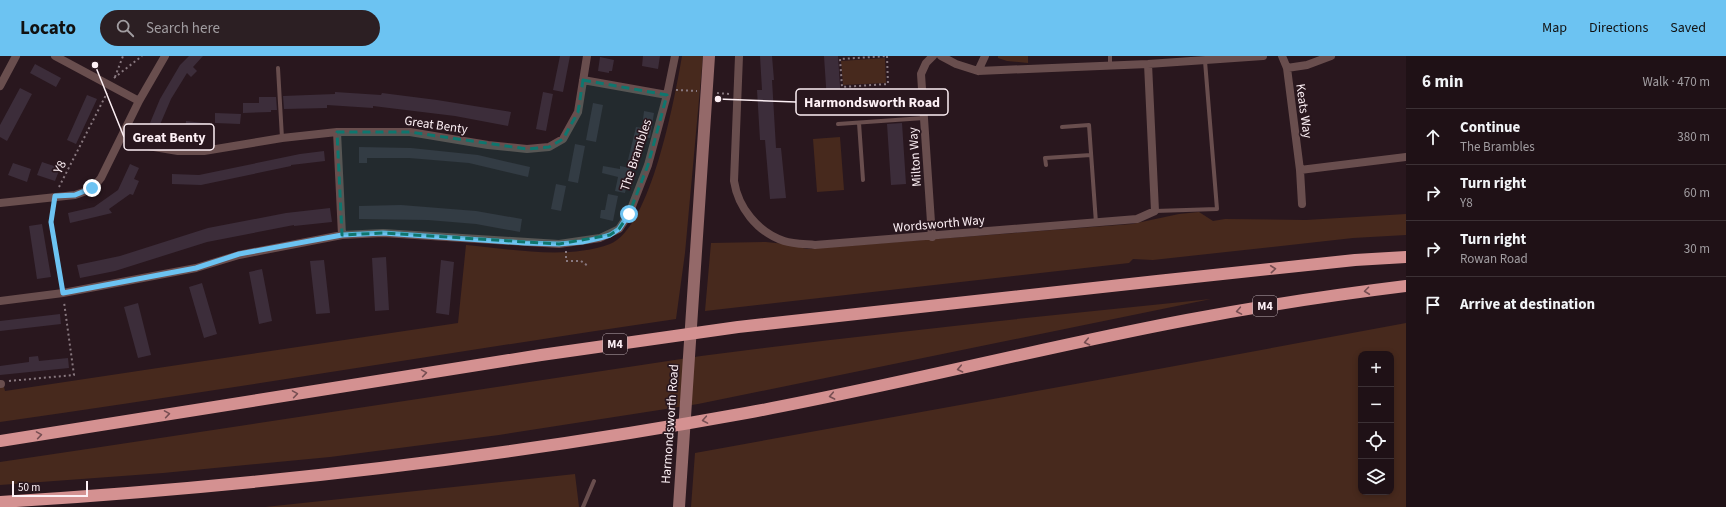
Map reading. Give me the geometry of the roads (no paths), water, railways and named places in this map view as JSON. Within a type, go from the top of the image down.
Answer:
[{"type":"highway","name":"M4","points":[[0,441],[541,355],[702,332],[1157,280],[1355,260],[1406,257]]},
{"type":"highway","name":"M4","points":[[0,502],[243,484],[442,460],[647,430],[871,389],[1186,320],[1319,297],[1406,286]]},
{"type":"street","points":[[0,86],[16,56]]},
{"type":"street","points":[[54,56],[112,82],[140,101]]},
{"type":"street","points":[[0,203],[75,195],[92,188],[101,178],[140,101],[165,56]]},
{"type":"street","name":"Great Benty","points":[[122,137],[148,146],[178,151],[204,151],[282,138],[336,132],[410,132],[488,146],[527,149],[549,147],[563,139],[578,112],[587,56]]},
{"type":"street","name":"The Brambles","points":[[0,301],[63,293],[196,268],[239,254],[342,235],[383,233],[525,243],[565,244],[600,238],[619,229],[629,214],[648,165],[668,92],[675,56]]},
{"type":"street","name":"Harmondsworth Road","points":[[679,507],[709,56]]},
{"type":"street","name":"Wordsworth Way","points":[[739,56],[734,181],[736,194],[741,204],[757,224],[769,235],[785,241],[815,245],[932,237],[1137,219],[1155,211]]},
{"type":"street","name":"Milton Way","points":[[932,237],[921,74],[926,63],[933,56]]},
{"type":"street","points":[[942,56],[956,64],[978,71],[1110,66],[1205,61],[1263,56]]},
{"type":"street","points":[[978,71],[985,56]]},
{"type":"street","name":"Keats Way","points":[[1282,56],[1287,68],[1300,170],[1302,204]]},
{"type":"street","points":[[1287,68],[1307,65],[1331,56]]},
{"type":"street","points":[[1148,64],[1155,211]]},
{"type":"street","points":[[583,80],[668,92]]},
{"type":"street","points":[[336,132],[342,235]]},
{"type":"street","points":[[1300,170],[1406,157]]},
{"type":"lane","points":[[1110,56],[1110,66]]},
{"type":"lane","points":[[1155,211],[1217,209],[1205,61]]},
{"type":"lane","points":[[278,68],[282,138]]},
{"type":"lane","points":[[838,124],[924,118]]},
{"type":"lane","points":[[859,123],[862,180]]},
{"type":"lane","points":[[1062,127],[1089,125],[1096,223]]},
{"type":"lane","points":[[1046,165],[1045,158],[1091,155]]},
{"type":"lane","points":[[583,507],[594,481]]},
{"type":"place","name":"Great Benty","points":[[95,65]]},
{"type":"place","name":"Harmondsworth Road","points":[[718,99]]}]
